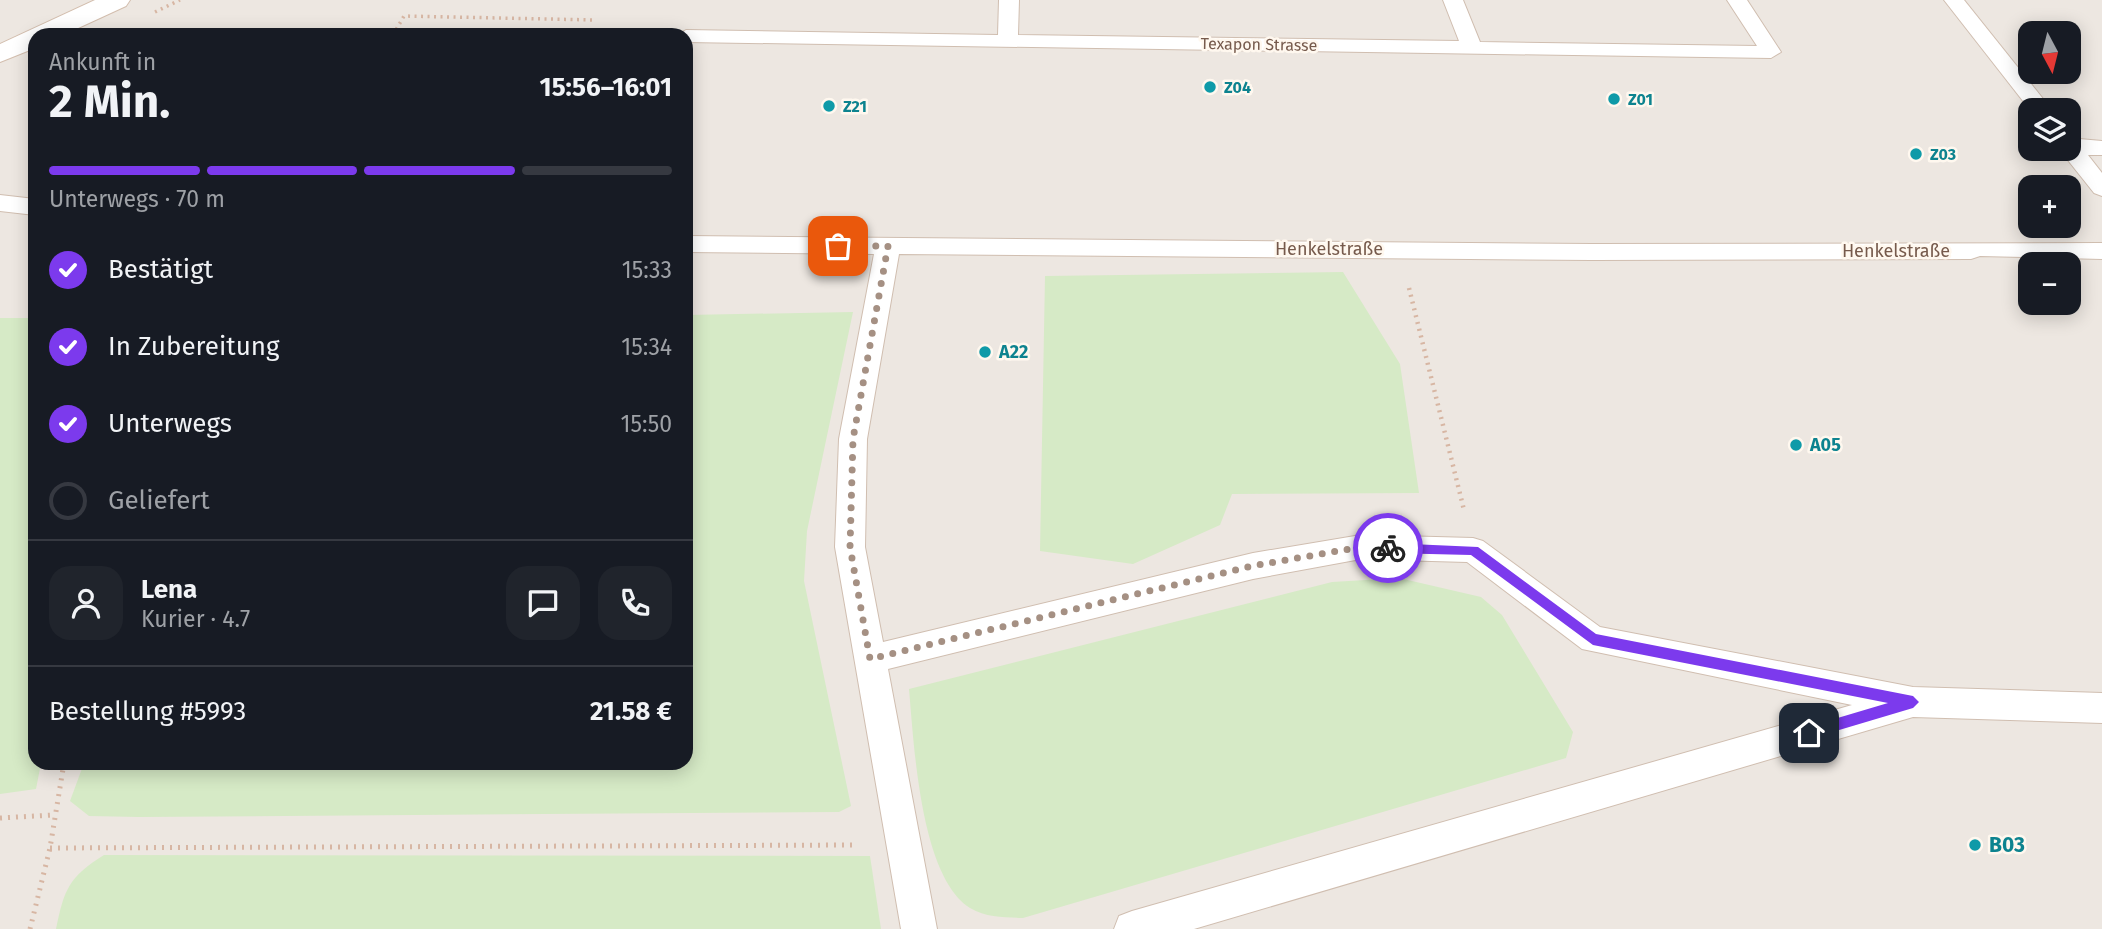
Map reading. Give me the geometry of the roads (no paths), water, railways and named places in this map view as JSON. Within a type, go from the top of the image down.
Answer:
[{"type":"street","points":[[56,28],[117,0]]},
{"type":"street","points":[[0,54],[28,41]]},
{"type":"lane","points":[[1008,41],[1009,0]]},
{"type":"lane","points":[[1453,0],[1472,47]]},
{"type":"lane","name":"Texapon Strasse","points":[[693,36],[1771,52],[1737,0]]},
{"type":"lane","points":[[1954,0],[2032,98]]},
{"type":"lane","points":[[2081,147],[2102,148]]},
{"type":"lane","points":[[2081,161],[2102,188]]},
{"type":"lane","points":[[0,203],[28,205]]},
{"type":"lane","name":"Henkelstraße","points":[[693,244],[1399,250],[2102,251]]},
{"type":"lane","points":[[888,246],[853,439],[850,547],[919,929]]},
{"type":"lane","points":[[870,659],[1252,566],[1361,547],[1474,550],[1593,639],[1913,702],[2102,708]]},
{"type":"lane","points":[[1132,929],[1913,702]]},
{"type":"place","name":"Z04","points":[[1210,87]]},
{"type":"place","name":"Z01","points":[[1614,99]]},
{"type":"place","name":"Z21","points":[[829,106]]},
{"type":"place","name":"Z03","points":[[1916,154]]},
{"type":"place","name":"A22","points":[[985,352]]},
{"type":"place","name":"A05","points":[[1796,445]]},
{"type":"place","name":"B03","points":[[1975,845]]}]
